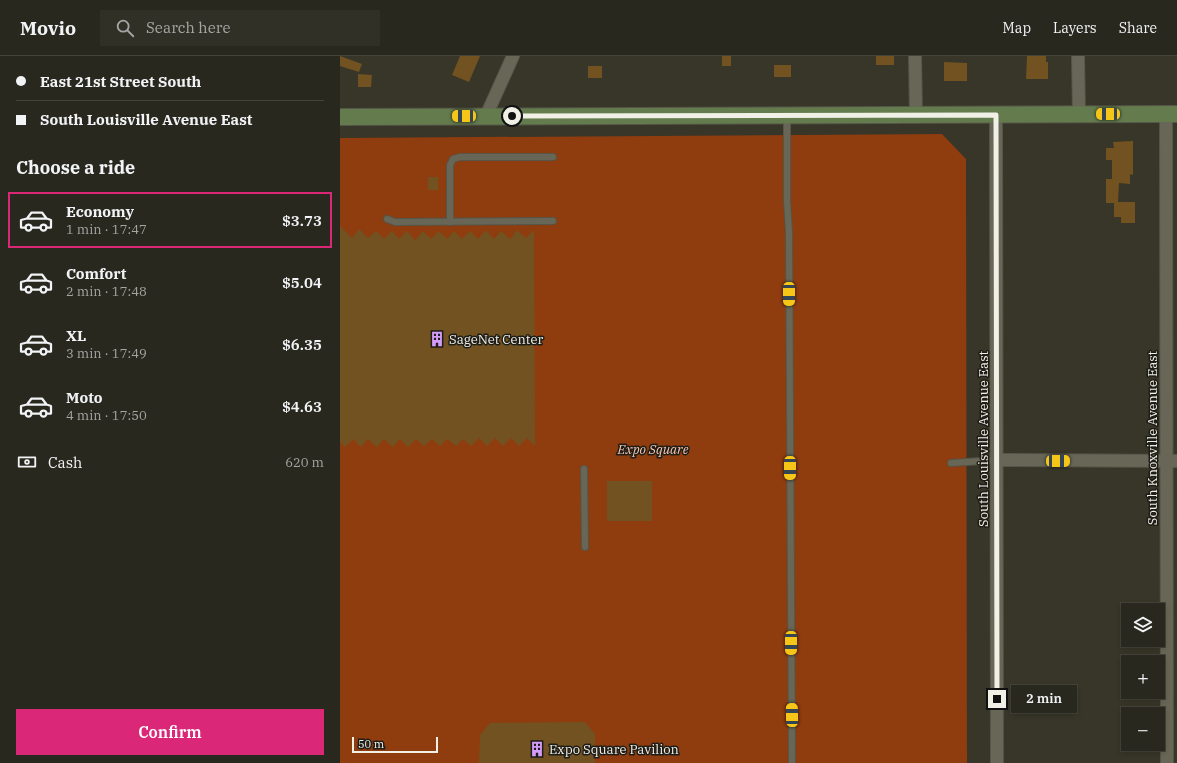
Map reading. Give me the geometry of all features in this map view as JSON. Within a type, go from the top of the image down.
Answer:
[{"type":"main road","points":[[340,117],[1171,114]]},
{"type":"street","points":[[486,116],[513,56]]},
{"type":"street","points":[[915,56],[916,115]]},
{"type":"street","points":[[1078,56],[1079,114]]},
{"type":"street","name":"South Knoxville Avenue East","points":[[1167,763],[1172,461],[1171,114]]},
{"type":"street","name":"South Louisville Avenue East","points":[[996,115],[998,460],[997,763]]},
{"type":"street","points":[[998,460],[1172,461]]},
{"type":"lane","points":[[786,116],[789,240],[792,763]]},
{"type":"lane","points":[[450,222],[450,164],[453,159],[460,157],[553,156]]},
{"type":"lane","points":[[387,219],[395,222],[553,221]]},
{"type":"lane","points":[[950,463],[998,460]]},
{"type":"lane","points":[[584,469],[584,547]]},
{"type":"green space","name":"Expo Square","points":[[942,134],[966,159],[967,763],[340,763],[340,138]]},
{"type":"building","points":[[340,56],[362,64],[359,72],[340,66]]},
{"type":"building","points":[[460,56],[480,56],[469,82],[452,75]]},
{"type":"building","points":[[722,56],[731,56],[731,66],[722,66]]},
{"type":"building","points":[[876,56],[894,56],[894,65],[876,65]]},
{"type":"building","points":[[1027,56],[1046,56],[1046,62],[1048,62],[1048,79],[1026,79]]},
{"type":"building","points":[[944,62],[967,63],[967,81],[944,81]]},
{"type":"building","points":[[774,65],[791,65],[791,77],[774,77]]},
{"type":"building","points":[[588,66],[602,66],[602,78],[588,78]]},
{"type":"building","points":[[358,74],[372,75],[371,87],[358,87]]},
{"type":"building","points":[[1133,141],[1133,175],[1130,174],[1130,184],[1119,183],[1118,202],[1135,202],[1135,223],[1121,223],[1121,217],[1114,217],[1114,203],[1106,203],[1106,179],[1112,179],[1112,160],[1106,160],[1106,148],[1114,148],[1113,142]]},
{"type":"building","points":[[428,177],[438,177],[438,190],[428,190]]},
{"type":"building","name":"SageNet Center","points":[[340,226],[352,238],[359,229],[368,238],[376,231],[384,239],[392,231],[399,239],[407,231],[415,240],[423,231],[431,239],[439,231],[447,239],[454,231],[462,239],[470,231],[478,239],[486,230],[494,239],[501,231],[510,239],[517,230],[526,238],[534,230],[535,446],[527,438],[519,446],[511,438],[503,446],[495,438],[487,446],[479,438],[471,446],[463,439],[456,446],[447,439],[440,446],[432,439],[424,446],[416,439],[408,447],[400,439],[393,447],[384,439],[377,447],[368,439],[361,447],[353,439],[345,447],[340,442]]},
{"type":"building","points":[[607,481],[652,481],[652,521],[607,521]]},
{"type":"building","name":"Expo Square Pavilion","points":[[585,722],[595,734],[595,763],[479,763],[480,735],[490,723]]},
{"type":"place","name":"SageNet Center","points":[[437,339]]},
{"type":"place","name":"Expo Square Pavilion","points":[[537,749]]},
{"type":"route","points":[[512,116],[996,115],[998,460],[997,699]]}]
